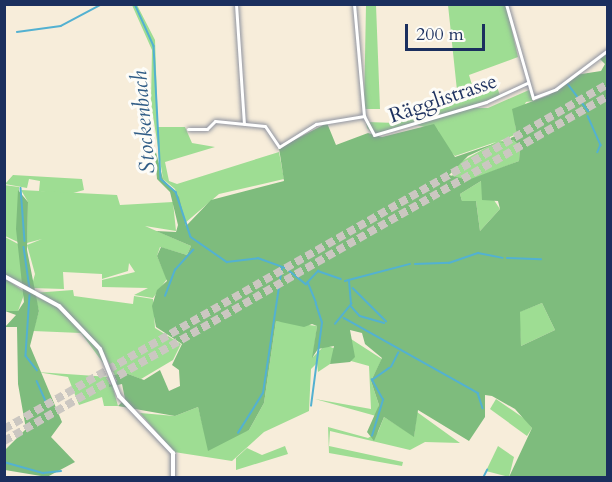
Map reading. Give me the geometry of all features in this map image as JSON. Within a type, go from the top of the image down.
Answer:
[{"type":"street","points":[[236,4],[244,124]]},
{"type":"street","points":[[188,129],[207,129],[215,121],[269,127],[279,147],[316,124],[364,116],[354,4]]},
{"type":"street","points":[[506,4],[533,98],[556,89],[608,50]]},
{"type":"street","name":"Rägglistrasse","points":[[364,116],[368,131],[382,136],[527,83]]},
{"type":"street","points":[[4,276],[53,302],[81,328],[106,358],[118,396],[173,453],[173,477]]},
{"type":"green space","points":[[132,5],[137,5],[155,40],[158,127],[185,127],[192,143],[215,147],[165,162],[169,181],[177,184],[279,152],[284,179],[219,194],[185,223],[175,189],[163,179],[151,103],[152,50]]},
{"type":"green space","points":[[366,5],[376,5],[380,109],[365,109],[367,122],[396,123],[458,100],[448,5],[506,5],[518,57],[469,75],[473,88],[496,83],[500,96],[382,135],[372,133],[367,128],[364,109]]},
{"type":"green space","points":[[607,51],[607,477],[509,477],[532,428],[515,409],[492,396],[485,395],[485,417],[469,441],[418,410],[414,437],[384,417],[374,441],[367,432],[379,405],[371,381],[382,358],[365,344],[362,333],[350,330],[355,357],[350,362],[330,364],[334,346],[318,349],[312,358],[317,326],[312,324],[304,327],[276,321],[264,403],[249,430],[208,451],[198,407],[175,416],[118,406],[125,399],[122,384],[109,387],[110,377],[123,372],[144,380],[160,370],[169,391],[180,386],[179,370],[172,365],[182,344],[156,327],[152,306],[157,290],[167,281],[157,256],[161,247],[187,255],[191,246],[156,231],[176,232],[178,225],[170,192],[157,179],[154,145],[163,179],[179,197],[186,226],[211,200],[284,181],[279,148],[327,123],[336,145],[368,133],[382,137],[434,124],[455,157],[496,143],[468,156],[449,175],[468,180],[519,161],[520,146],[513,140],[500,143],[517,135],[512,109],[549,95],[575,75],[601,71],[605,64],[600,59]],"holes":[[[481,181],[482,200],[498,201],[500,209],[480,231],[476,201],[462,201],[460,194]],[[542,303],[555,330],[521,346],[520,312]]]},
{"type":"green space","points":[[529,90],[533,101],[526,102],[515,124],[517,134],[500,141],[513,140],[520,146],[519,161],[468,181],[452,176],[457,164],[496,142],[455,156],[442,143],[438,130],[416,125],[462,108],[488,108]]},
{"type":"green space","points":[[13,175],[82,179],[84,190],[66,195],[39,191],[40,181],[29,179],[27,188],[5,184]]},
{"type":"green space","points":[[481,181],[500,209],[480,231],[476,201],[462,201],[460,194]]},
{"type":"green space","points":[[4,185],[19,187],[20,243],[5,236]]},
{"type":"green space","points":[[18,190],[28,202],[27,250],[39,311],[30,346],[62,422],[51,437],[75,462],[47,477],[5,470],[5,450],[26,429],[18,384],[17,327],[5,327],[16,315],[5,311],[18,311],[24,302],[16,229]]},
{"type":"green space","points":[[21,190],[117,195],[120,205],[173,202],[176,231],[145,226],[191,246],[187,255],[160,247],[157,256],[167,279],[153,298],[134,295],[148,288],[102,287],[102,280],[135,272],[129,263],[128,271],[102,279],[102,274],[63,272],[64,289],[31,288],[35,274],[27,245],[42,239],[27,243],[28,202]]},
{"type":"green space","points":[[5,237],[20,245],[25,290],[5,275]]},
{"type":"green space","points":[[4,278],[25,292],[18,311],[5,311]]},
{"type":"green space","points":[[73,290],[74,296],[133,304],[134,296],[153,299],[155,328],[181,344],[173,360],[141,379],[123,372],[115,376],[104,353],[71,316],[33,293]]},
{"type":"green space","points":[[35,296],[57,307],[102,354],[112,375],[81,333],[33,331],[39,311]]},
{"type":"green space","points":[[542,303],[555,330],[521,346],[519,312]]},
{"type":"green space","points":[[276,321],[317,326],[313,357],[325,345],[336,349],[330,364],[318,372],[317,363],[311,369],[309,411],[264,432],[232,461],[174,452],[140,413],[175,416],[198,407],[207,442],[249,430],[264,403]]},
{"type":"green space","points":[[351,339],[382,359],[371,381],[379,405],[376,416],[315,399],[371,409],[369,366],[351,361]]},
{"type":"green space","points":[[37,372],[110,377],[118,406],[104,406],[102,397],[79,405],[68,377]]},
{"type":"green space","points":[[496,399],[525,419],[532,428],[527,436],[490,409]]},
{"type":"green space","points":[[417,412],[460,443],[425,442],[410,450],[330,431],[329,446],[403,462],[402,466],[329,453],[328,427],[368,438],[378,432],[384,417],[414,436]]},
{"type":"green space","points":[[285,446],[288,454],[236,470],[236,458],[247,448],[262,455]]},
{"type":"green space","points":[[498,446],[514,457],[509,477],[486,471]]},
{"type":"waterway","points":[[17,32],[61,26],[102,4]]},
{"type":"waterway","name":"Stockenbach","points":[[135,4],[154,46],[161,179],[176,192],[191,237],[227,262],[258,258],[286,268],[306,284],[318,271],[341,279]]},
{"type":"waterway","points":[[568,84],[588,111]]},
{"type":"waterway","points":[[588,116],[601,145],[598,152]]},
{"type":"waterway","points":[[21,188],[25,241]]},
{"type":"waterway","points":[[24,247],[30,289]]},
{"type":"waterway","points":[[165,296],[175,270],[193,250]]},
{"type":"waterway","points":[[415,264],[449,263],[478,253],[503,258]]},
{"type":"waterway","points":[[507,258],[541,259]]},
{"type":"waterway","points":[[345,281],[410,264]]},
{"type":"waterway","points":[[238,433],[263,393],[282,268]]},
{"type":"waterway","points":[[335,324],[351,304],[349,281]]},
{"type":"waterway","points":[[308,282],[316,302]]},
{"type":"waterway","points":[[353,288],[386,321]]},
{"type":"waterway","points":[[30,295],[26,356],[37,370]]},
{"type":"waterway","points":[[311,406],[322,323],[316,304]]},
{"type":"waterway","points":[[351,306],[360,316],[384,323]]},
{"type":"waterway","points":[[344,318],[478,393],[483,408]]},
{"type":"waterway","points":[[391,367],[398,353]]},
{"type":"waterway","points":[[372,436],[383,400],[372,380],[389,368]]},
{"type":"waterway","points":[[37,381],[47,403]]},
{"type":"waterway","points":[[4,462],[43,473],[61,471]]},
{"type":"waterway","points":[[483,478],[487,470]]},
{"type":"tunnel","points":[[4,429],[608,84]]},
{"type":"tunnel","points":[[4,441],[608,96]]}]
